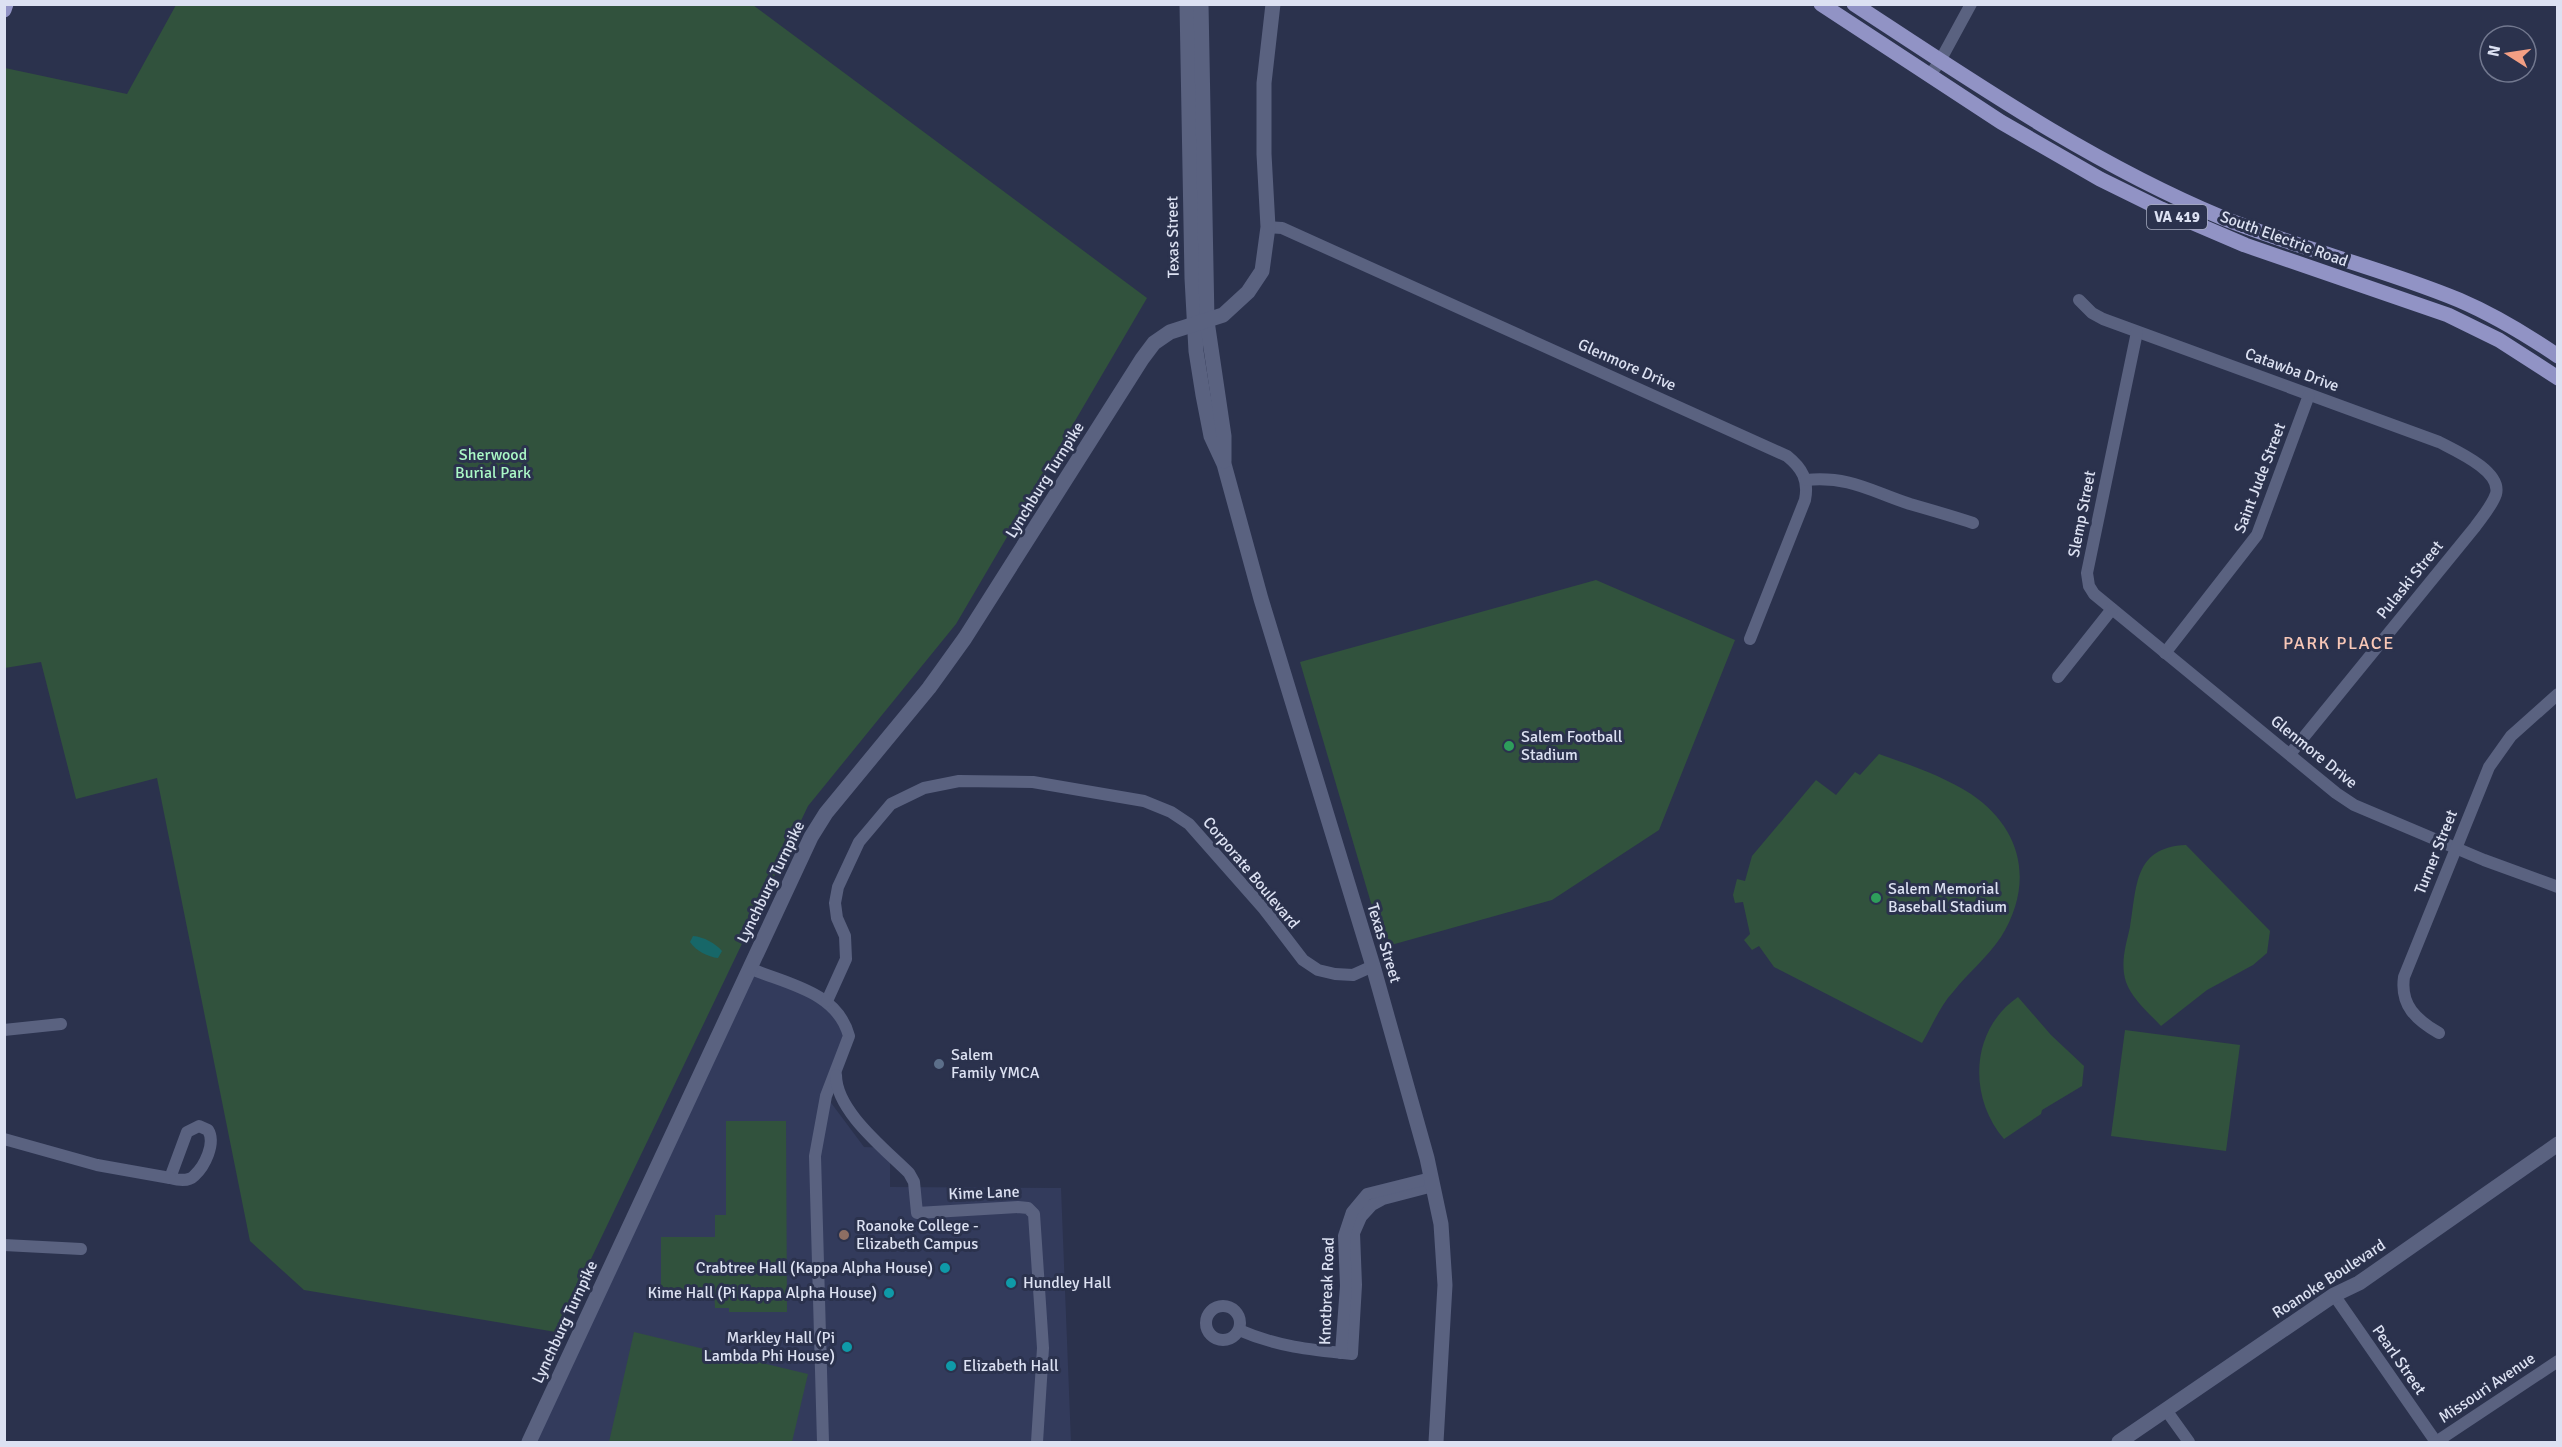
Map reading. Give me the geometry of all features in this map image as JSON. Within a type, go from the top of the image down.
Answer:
[{"type":"main road","points":[[4,10],[6,4]]},
{"type":"main road","name":"Texas Street","points":[[1187,4],[1191,278],[1201,322]]},
{"type":"main road","name":"Texas Street","points":[[1201,4],[1201,322],[1196,351],[1211,436],[1224,464],[1264,610],[1373,966],[1432,1182],[1441,1224],[1445,1285],[1436,1443]]},
{"type":"main road","name":"Lynchburg Turnpike","points":[[529,1443],[748,968],[797,865],[826,813],[914,706],[965,638],[1142,358],[1163,336],[1201,322],[1215,309],[1238,300],[1257,281],[1262,271],[1268,227],[1263,104],[1266,51],[1273,4]]},
{"type":"main road","name":"South Electric Road","points":[[1821,4],[2058,156],[2161,209],[2256,249],[2448,315],[2499,340],[2558,378]]},
{"type":"main road","name":"South Electric Road","points":[[1854,4],[2024,115],[2130,175],[2243,225],[2426,287],[2465,303],[2510,326],[2558,356]]},
{"type":"main road","name":"Roanoke Boulevard","points":[[2119,1443],[2334,1295],[2359,1283],[2558,1144]]},
{"type":"street","points":[[1930,75],[1971,4]]},
{"type":"street","name":"Glenmore Drive","points":[[1268,227],[1282,228],[1787,456],[1802,470],[1806,480]]},
{"type":"street","name":"Catawba Drive","points":[[2079,300],[2092,313],[2103,319],[2439,442],[2460,453],[2492,476]]},
{"type":"street","name":"Slemp Street","points":[[2112,609],[2094,594],[2089,586],[2088,573],[2137,332]]},
{"type":"street","name":"Saint Jude Street","points":[[2165,653],[2257,535],[2309,395]]},
{"type":"street","name":"Pulaski Street","points":[[2290,754],[2475,527],[2495,497],[2497,488],[2492,476]]},
{"type":"street","points":[[1750,639],[1805,500],[1806,480],[1824,479],[1855,483],[1907,503],[1973,523]]},
{"type":"street","name":"Glenmore Drive","points":[[2112,609],[2336,793],[2354,805],[2530,878],[2558,887]]},
{"type":"street","points":[[2058,677],[2112,609]]},
{"type":"street","name":"Turner Street","points":[[2439,1033],[2410,1011],[2402,987],[2403,977],[2484,778],[2499,751],[2511,736],[2558,694]]},
{"type":"street","name":"Corporate Boulevard","points":[[827,1001],[846,959],[847,948],[837,918],[835,903],[838,887],[859,842],[891,804],[924,788],[959,781],[1033,782],[1144,801],[1171,812],[1189,824],[1264,909],[1303,960],[1318,970],[1335,975],[1353,975],[1373,966]]},
{"type":"street","points":[[748,968],[827,1001]]},
{"type":"street","name":"Kime Lane","points":[[823,1443],[815,1156],[824,1105],[849,1036],[842,1017],[827,1001]]},
{"type":"street","points":[[4,1030],[61,1024]]},
{"type":"street","name":"Kime Lane","points":[[837,1064],[836,1086],[845,1103],[864,1129],[909,1173],[914,1182],[917,1213],[1018,1207],[1028,1208],[1034,1214],[1043,1348],[1037,1443]]},
{"type":"street","points":[[4,1139],[97,1165],[170,1178]]},
{"type":"street","name":"Knotbreak Road","points":[[1239,1330],[1266,1341],[1295,1348],[1346,1354],[1344,1236],[1352,1212],[1367,1194],[1432,1182]]},
{"type":"street","points":[[4,1245],[81,1249]]},
{"type":"street","name":"Pearl Street","points":[[2334,1295],[2436,1442]]},
{"type":"street","name":"Missouri Avenue","points":[[2436,1442],[2558,1361]]},
{"type":"street","points":[[2166,1410],[2189,1443]]},
{"type":"shaded area","points":[[693,936],[705,939],[719,948],[722,951],[718,958],[706,955],[696,948],[690,942]]},
{"type":"shaded area","name":"Roanoke College - Elizabeth Campus","points":[[749,968],[810,992],[846,1025],[826,1096],[864,1147],[890,1148],[890,1187],[1061,1188],[1071,1442],[529,1442]]},
{"type":"green space","name":"Sherwood Burial Park","points":[[176,5],[753,5],[1147,298],[956,624],[808,806],[556,1332],[304,1290],[250,1241],[157,778],[76,799],[41,662],[5,668],[5,68],[127,94]]},
{"type":"green space","name":"Salem Football Stadium","points":[[1596,580],[1735,640],[1659,830],[1552,900],[1384,947],[1300,662]]},
{"type":"green space","name":"Salem Memorial Baseball Stadium","points":[[1879,754],[1938,776],[1971,794],[1989,808],[2002,824],[2012,841],[2018,859],[2020,878],[2018,897],[2001,937],[1948,998],[1922,1043],[1774,967],[1759,946],[1752,950],[1744,940],[1750,934],[1743,902],[1735,903],[1733,895],[1737,879],[1745,881],[1752,856],[1816,780],[1836,795],[1855,772],[1860,775]]},
{"type":"green space","points":[[2186,845],[2270,931],[2267,953],[2253,965],[2207,990],[2161,1026],[2132,994],[2124,975],[2124,954],[2141,872],[2156,853],[2169,847]]},
{"type":"green space","points":[[2018,997],[2051,1035],[2084,1066],[2082,1086],[2042,1110],[2041,1114],[2004,1139],[1992,1122],[1984,1104],[1980,1084],[1980,1065],[1983,1045],[1990,1027],[2002,1011]]},
{"type":"green space","points":[[2125,1030],[2240,1045],[2226,1151],[2111,1136]]},
{"type":"green space","points":[[726,1121],[786,1121],[787,1312],[729,1312],[729,1308],[715,1308],[714,1290],[661,1290],[661,1237],[715,1237],[715,1215],[726,1215]]},
{"type":"green space","points":[[634,1332],[808,1374],[792,1442],[609,1442]]},
{"type":"place","name":"Salem Football Stadium","points":[[1509,746]]},
{"type":"place","name":"Salem Memorial Baseball Stadium","points":[[1876,898]]},
{"type":"place","name":"Salem Family YMCA","points":[[939,1064]]},
{"type":"place","name":"Roanoke College - Elizabeth Campus","points":[[844,1235]]},
{"type":"place","name":"Crabtree Hall (Kappa Alpha House)","points":[[945,1268]]},
{"type":"place","name":"Hundley Hall","points":[[1011,1283]]},
{"type":"place","name":"Kime Hall (Pi Kappa Alpha House)","points":[[889,1293]]},
{"type":"place","name":"Markley Hall (Pi Lambda Phi House)","points":[[847,1347]]},
{"type":"place","name":"Elizabeth Hall","points":[[951,1366]]},
{"type":"district","name":"PARK PLACE","points":[[2339,643]]}]
